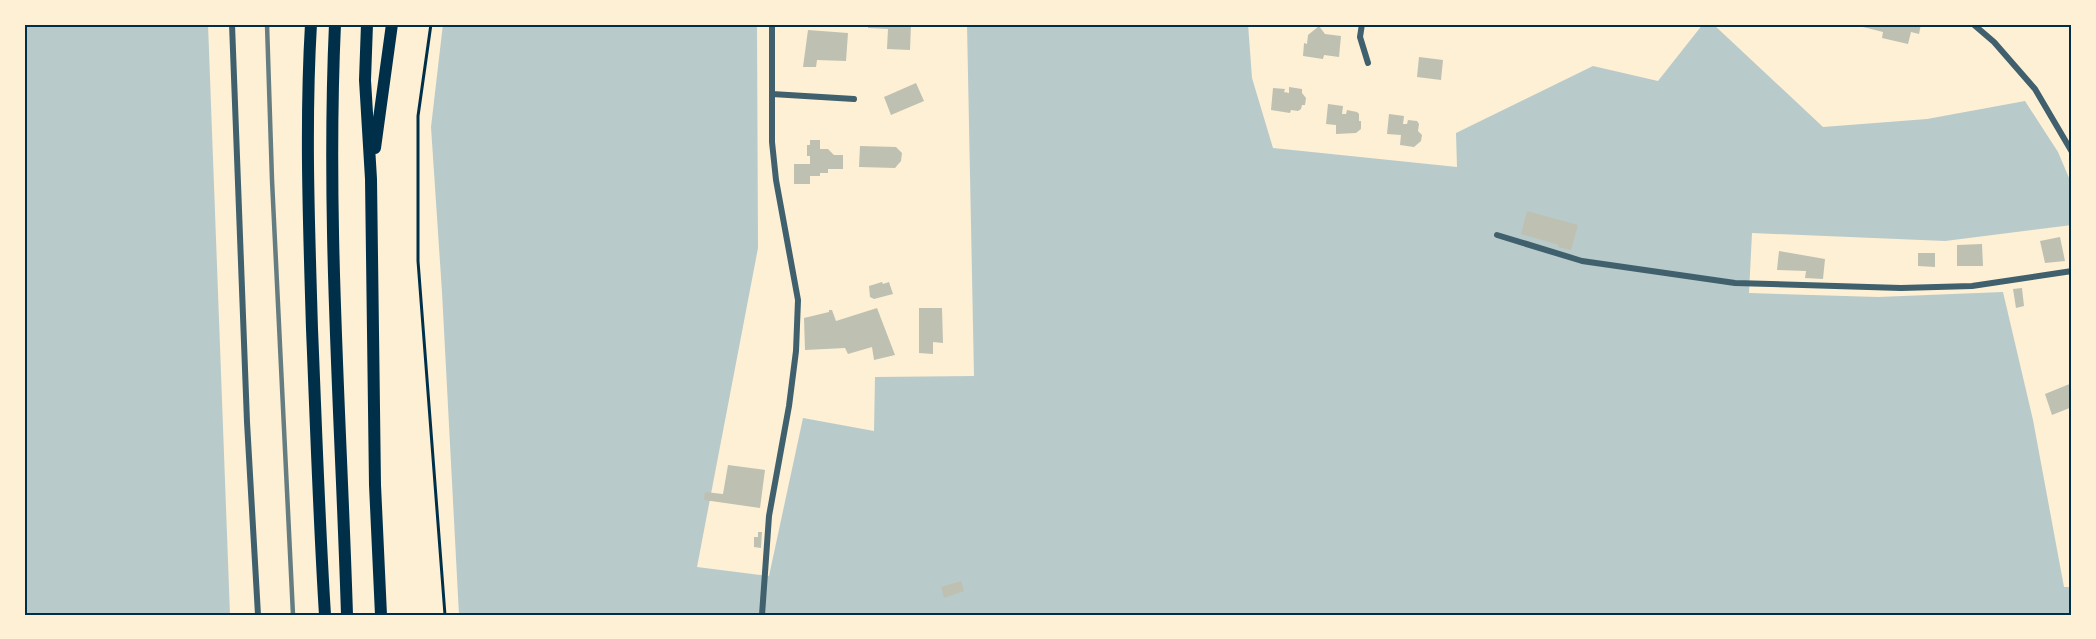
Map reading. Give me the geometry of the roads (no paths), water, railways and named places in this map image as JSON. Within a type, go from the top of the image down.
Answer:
[{"type":"highway","points":[[311,24],[308,219],[325,615]]},
{"type":"highway","points":[[335,24],[333,236],[347,615]]},
{"type":"highway","points":[[367,24],[365,80],[371,179],[375,473],[381,615]]},
{"type":"highway","points":[[371,179],[392,24]]},
{"type":"street","points":[[232,24],[247,422],[258,615]]},
{"type":"street","points":[[762,615],[769,516],[789,406],[796,351],[798,300],[776,180],[772,142],[772,24]]},
{"type":"street","points":[[1362,24],[1360,37],[1368,63]]},
{"type":"street","points":[[1973,24],[1994,42],[2035,89],[2072,152]]},
{"type":"street","points":[[772,94],[854,99]]},
{"type":"street","points":[[1497,235],[1582,261],[1735,283],[1901,288],[1972,286],[2072,271]]},
{"type":"railway","points":[[267,24],[272,180],[293,615]]}]
